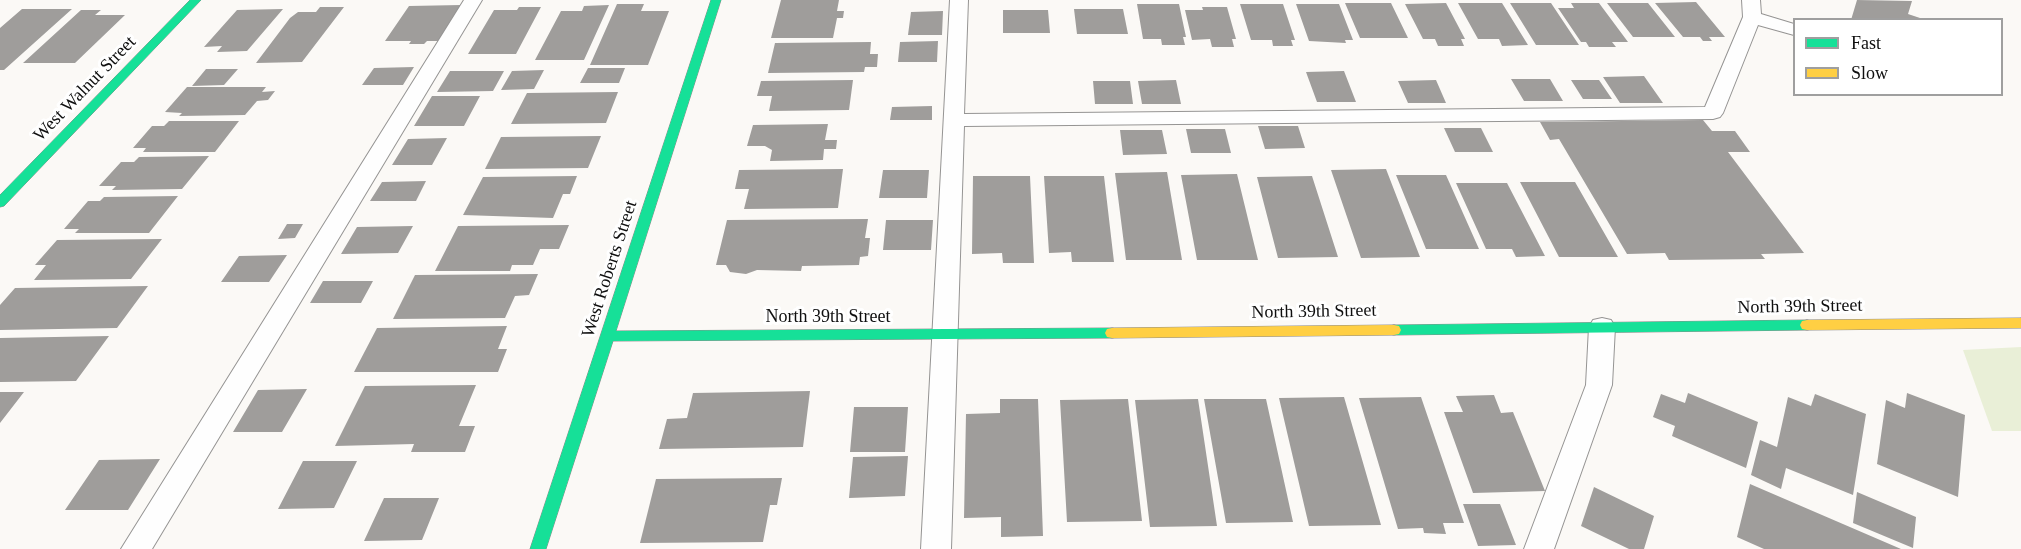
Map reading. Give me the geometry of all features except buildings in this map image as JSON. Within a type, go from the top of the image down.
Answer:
[{"type":"street","name":"West Walnut Street","points":[[0,203],[196,0]]},
{"type":"street","name":"West Roberts Street","points":[[538,549],[716,0]]},
{"type":"street","name":"North 39th Street","points":[[608,336],[947,335],[2021,322]]},
{"type":"lane","points":[[136,549],[473,0]]},
{"type":"lane","points":[[936,549],[947,335],[959,0]]},
{"type":"lane","points":[[954,120],[1713,113],[1751,9],[1793,30]]},
{"type":"lane","points":[[1539,549],[1599,385],[1602,327]]},
{"type":"green space","points":[[2021,347],[2021,431],[1992,431],[1963,350]]},
{"type":"traffic: fast","points":[[0,203],[196,0]]},
{"type":"traffic: fast","points":[[538,549],[716,0]]},
{"type":"traffic: fast","points":[[1394,330],[1807,325]]},
{"type":"traffic: fast","points":[[608,336],[1112,333]]},
{"type":"traffic: slow","points":[[1807,325],[2021,323]]},
{"type":"traffic: slow","points":[[1112,333],[1394,330]]}]
